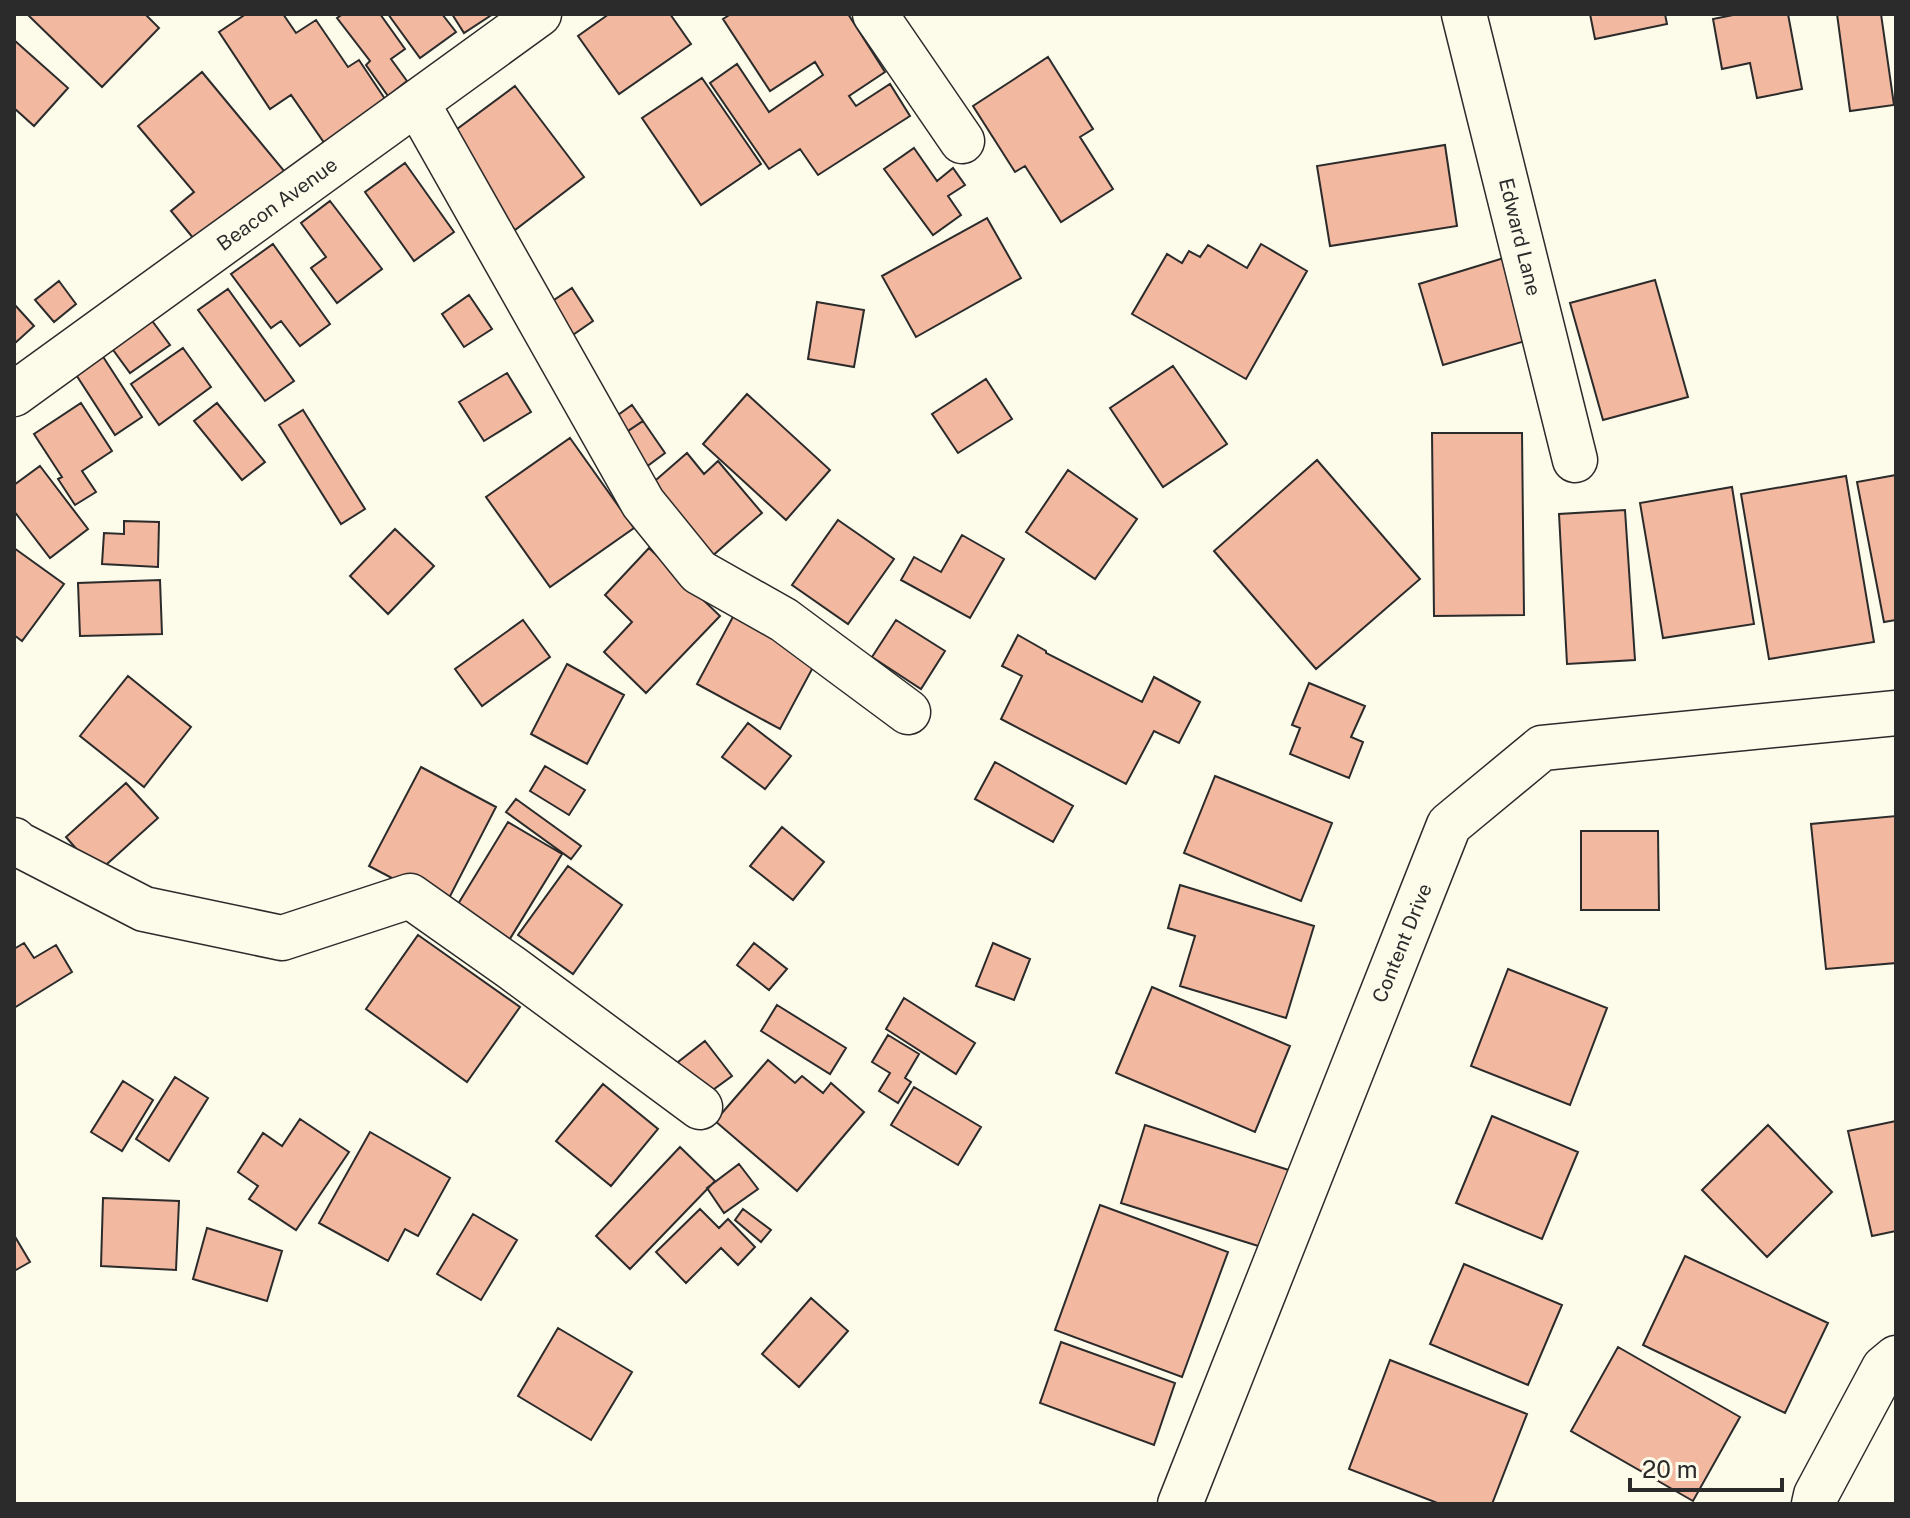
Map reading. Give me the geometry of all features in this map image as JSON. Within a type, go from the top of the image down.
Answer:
[{"type":"street","name":"Beacon Avenue","points":[[14,394],[539,14]]},
{"type":"street","points":[[875,14],[962,141]]},
{"type":"street","name":"Edward Lane","points":[[1464,14],[1575,460]]},
{"type":"street","points":[[417,103],[643,503],[699,572],[784,620],[908,712]]},
{"type":"street","name":"Content Drive","points":[[1180,1504],[1449,825],[1542,748],[1896,713]]},
{"type":"street","points":[[14,840],[144,909],[282,938],[410,896],[700,1107]]},
{"type":"street","points":[[1814,1504],[1884,1368],[1896,1358]]},
{"type":"building","points":[[27,14],[145,14],[159,28],[102,87]]},
{"type":"building","points":[[246,14],[283,14],[296,33],[316,20],[348,67],[359,60],[387,102],[325,144],[291,95],[270,109],[219,32]]},
{"type":"building","points":[[343,14],[380,14],[405,49],[391,59],[407,81],[388,96],[366,65],[370,61],[337,18]]},
{"type":"building","points":[[388,14],[442,14],[456,32],[420,58]]},
{"type":"building","points":[[452,14],[493,14],[464,33]]},
{"type":"building","points":[[609,14],[670,14],[691,44],[619,94],[578,36]]},
{"type":"building","points":[[731,14],[848,14],[885,72],[849,96],[856,106],[890,84],[910,116],[818,175],[800,149],[769,169],[710,83],[737,64],[769,112],[823,75],[815,62],[770,91],[723,19]]},
{"type":"building","points":[[1590,14],[1665,14],[1667,24],[1595,39]]},
{"type":"building","points":[[1738,14],[1788,14],[1802,89],[1757,98],[1750,63],[1722,69],[1713,19]]},
{"type":"building","points":[[1837,14],[1881,14],[1894,105],[1850,111]]},
{"type":"building","points":[[14,40],[68,88],[34,126],[14,108]]},
{"type":"building","points":[[1048,57],[1093,129],[1080,137],[1113,189],[1061,222],[1025,166],[1015,172],[973,106]]},
{"type":"building","points":[[202,72],[285,172],[198,244],[171,211],[194,192],[138,126]]},
{"type":"building","points":[[702,78],[761,164],[701,205],[642,118]]},
{"type":"building","points":[[515,86],[584,177],[515,230],[445,138]]},
{"type":"building","points":[[1445,145],[1457,226],[1330,246],[1317,166]]},
{"type":"building","points":[[914,148],[937,181],[953,168],[965,185],[948,196],[961,215],[933,235],[884,169]]},
{"type":"building","points":[[405,163],[454,232],[414,261],[365,192]]},
{"type":"building","points":[[330,201],[382,269],[337,303],[311,268],[326,257],[301,223]]},
{"type":"building","points":[[987,218],[1021,278],[916,337],[882,276]]},
{"type":"building","points":[[273,244],[330,324],[300,346],[281,321],[271,328],[231,274]]},
{"type":"building","points":[[1261,244],[1307,271],[1246,379],[1132,314],[1167,254],[1182,263],[1189,251],[1200,257],[1208,245],[1247,268]]},
{"type":"building","points":[[1507,257],[1532,339],[1443,365],[1419,284]]},
{"type":"building","points":[[1655,280],[1688,397],[1603,420],[1570,303]]},
{"type":"building","points":[[59,281],[76,304],[54,322],[35,300]]},
{"type":"building","points":[[572,288],[593,321],[564,341],[542,308]]},
{"type":"building","points":[[228,289],[294,381],[265,401],[198,310]]},
{"type":"building","points":[[469,295],[492,329],[464,347],[442,314]]},
{"type":"building","points":[[817,302],[864,310],[854,367],[808,359]]},
{"type":"building","points":[[14,304],[34,326],[14,344]]},
{"type":"building","points":[[147,314],[170,345],[130,373],[108,343]]},
{"type":"building","points":[[183,348],[211,387],[159,425],[131,384]]},
{"type":"building","points":[[100,352],[142,417],[115,435],[73,370]]},
{"type":"building","points":[[1173,366],[1227,444],[1163,487],[1110,408]]},
{"type":"building","points":[[507,373],[531,412],[484,441],[459,402]]},
{"type":"building","points":[[986,379],[1012,419],[958,453],[932,414]]},
{"type":"building","points":[[747,394],[830,470],[786,520],[703,444]]},
{"type":"building","points":[[81,403],[112,451],[82,471],[96,492],[75,505],[58,479],[62,477],[34,434]]},
{"type":"building","points":[[217,403],[265,462],[242,480],[194,421]]},
{"type":"building","points":[[632,405],[643,421],[619,437],[604,425]]},
{"type":"building","points":[[303,410],[365,509],[341,524],[279,425]]},
{"type":"building","points":[[643,421],[665,453],[642,470],[619,437]]},
{"type":"building","points":[[1432,433],[1522,433],[1524,615],[1434,616]]},
{"type":"building","points":[[570,438],[634,528],[550,587],[486,497]]},
{"type":"building","points":[[687,453],[704,474],[718,461],[762,513],[711,557],[649,486]]},
{"type":"building","points":[[1317,460],[1420,579],[1316,669],[1214,551]]},
{"type":"building","points":[[40,466],[88,529],[50,558],[14,511],[14,485]]},
{"type":"building","points":[[1068,470],[1137,519],[1095,579],[1026,532]]},
{"type":"building","points":[[1896,475],[1896,620],[1884,622],[1857,482]]},
{"type":"building","points":[[1846,476],[1874,642],[1769,659],[1741,494]]},
{"type":"building","points":[[1732,487],[1754,624],[1663,638],[1640,503]]},
{"type":"building","points":[[1625,510],[1635,660],[1567,664],[1559,514]]},
{"type":"building","points":[[838,520],[894,559],[848,624],[792,585]]},
{"type":"building","points":[[124,521],[159,522],[158,567],[102,564],[104,533],[124,534]]},
{"type":"building","points":[[395,529],[434,566],[388,614],[350,576]]},
{"type":"building","points":[[962,535],[1004,559],[970,618],[901,580],[914,557],[941,572]]},
{"type":"building","points":[[14,548],[64,584],[22,641],[14,635]]},
{"type":"building","points":[[649,548],[720,616],[646,693],[604,652],[632,622],[605,595]]},
{"type":"building","points":[[160,580],[162,634],[80,636],[78,583]]},
{"type":"building","points":[[735,613],[818,658],[780,729],[697,684]]},
{"type":"building","points":[[523,620],[550,657],[482,706],[455,669]]},
{"type":"building","points":[[896,620],[945,651],[921,689],[872,657]]},
{"type":"building","points":[[1018,635],[1046,653],[1142,702],[1154,677],[1200,702],[1179,743],[1154,731],[1126,784],[1001,719],[1022,676],[1002,666]]},
{"type":"building","points":[[567,664],[624,695],[587,764],[531,734]]},
{"type":"building","points":[[128,676],[191,727],[144,787],[80,736]]},
{"type":"building","points":[[1309,683],[1365,706],[1351,737],[1363,742],[1349,778],[1290,754],[1300,728],[1292,725]]},
{"type":"building","points":[[748,723],[791,756],[765,789],[722,757]]},
{"type":"building","points":[[995,762],[1073,806],[1053,842],[975,799]]},
{"type":"building","points":[[545,766],[585,790],[569,815],[530,791]]},
{"type":"building","points":[[421,767],[496,807],[445,906],[369,866]]},
{"type":"building","points":[[1215,776],[1332,823],[1301,901],[1184,853]]},
{"type":"building","points":[[126,783],[158,818],[97,873],[66,837]]},
{"type":"building","points":[[516,799],[581,846],[571,859],[506,812]]},
{"type":"building","points":[[1896,816],[1896,963],[1826,969],[1811,824]]},
{"type":"building","points":[[508,822],[562,854],[508,942],[455,909]]},
{"type":"building","points":[[782,827],[824,862],[793,900],[750,866]]},
{"type":"building","points":[[1581,831],[1658,831],[1659,910],[1581,910]]},
{"type":"building","points":[[568,866],[622,905],[573,974],[518,935]]},
{"type":"building","points":[[1180,885],[1314,926],[1286,1018],[1180,986],[1195,936],[1168,928]]},
{"type":"building","points":[[418,935],[520,1007],[467,1082],[366,1009]]},
{"type":"building","points":[[24,943],[34,958],[56,945],[72,972],[14,1008],[14,949]]},
{"type":"building","points":[[754,943],[787,969],[769,990],[737,965]]},
{"type":"building","points":[[993,943],[1030,959],[1014,1000],[976,986]]},
{"type":"building","points":[[1508,969],[1607,1008],[1570,1105],[1471,1066]]},
{"type":"building","points":[[1152,987],[1290,1046],[1255,1132],[1116,1073]]},
{"type":"building","points":[[904,998],[975,1043],[956,1074],[886,1029]]},
{"type":"building","points":[[777,1005],[846,1048],[830,1074],[761,1031]]},
{"type":"building","points":[[888,1035],[919,1054],[905,1078],[911,1082],[898,1103],[879,1091],[890,1073],[872,1062]]},
{"type":"building","points":[[705,1041],[732,1076],[699,1100],[673,1066]]},
{"type":"building","points":[[768,1060],[795,1083],[802,1076],[823,1093],[831,1083],[864,1112],[797,1191],[715,1121]]},
{"type":"building","points":[[175,1077],[208,1098],[169,1161],[136,1139]]},
{"type":"building","points":[[123,1081],[153,1100],[122,1151],[91,1132]]},
{"type":"building","points":[[603,1084],[658,1129],[611,1186],[556,1141]]},
{"type":"building","points":[[914,1087],[981,1127],[958,1165],[891,1125]]},
{"type":"building","points":[[1492,1116],[1578,1152],[1542,1239],[1456,1203]]},
{"type":"building","points":[[300,1119],[349,1152],[296,1230],[249,1199],[258,1186],[238,1172],[263,1133],[282,1146]]},
{"type":"building","points":[[1896,1121],[1896,1231],[1872,1236],[1848,1131]]},
{"type":"building","points":[[1145,1125],[1295,1172],[1271,1250],[1121,1203]]},
{"type":"building","points":[[1768,1125],[1832,1192],[1767,1257],[1702,1190]]},
{"type":"building","points":[[370,1132],[450,1178],[418,1236],[405,1229],[388,1261],[319,1223]]},
{"type":"building","points":[[680,1147],[715,1181],[630,1269],[596,1236]]},
{"type":"building","points":[[739,1164],[758,1189],[724,1213],[707,1188]]},
{"type":"building","points":[[103,1198],[179,1201],[176,1270],[101,1266]]},
{"type":"building","points":[[1100,1205],[1228,1252],[1182,1377],[1055,1330]]},
{"type":"building","points":[[700,1209],[719,1228],[728,1219],[755,1247],[738,1265],[721,1248],[686,1283],[656,1252]]},
{"type":"building","points":[[743,1209],[771,1230],[761,1242],[735,1220]]},
{"type":"building","points":[[473,1214],[517,1240],[481,1300],[437,1274]]},
{"type":"building","points":[[207,1228],[282,1251],[267,1301],[193,1279]]},
{"type":"building","points":[[14,1235],[30,1262],[14,1271]]},
{"type":"building","points":[[1685,1256],[1828,1323],[1785,1413],[1643,1345]]},
{"type":"building","points":[[1464,1264],[1562,1305],[1528,1385],[1430,1344]]},
{"type":"building","points":[[811,1298],[848,1331],[799,1387],[762,1354]]},
{"type":"building","points":[[558,1328],[632,1372],[591,1440],[518,1396]]},
{"type":"building","points":[[1061,1342],[1175,1383],[1154,1445],[1040,1403]]},
{"type":"building","points":[[1618,1347],[1740,1417],[1693,1501],[1571,1431]]},
{"type":"building","points":[[1390,1360],[1527,1414],[1492,1504],[1440,1504],[1349,1469]]}]
